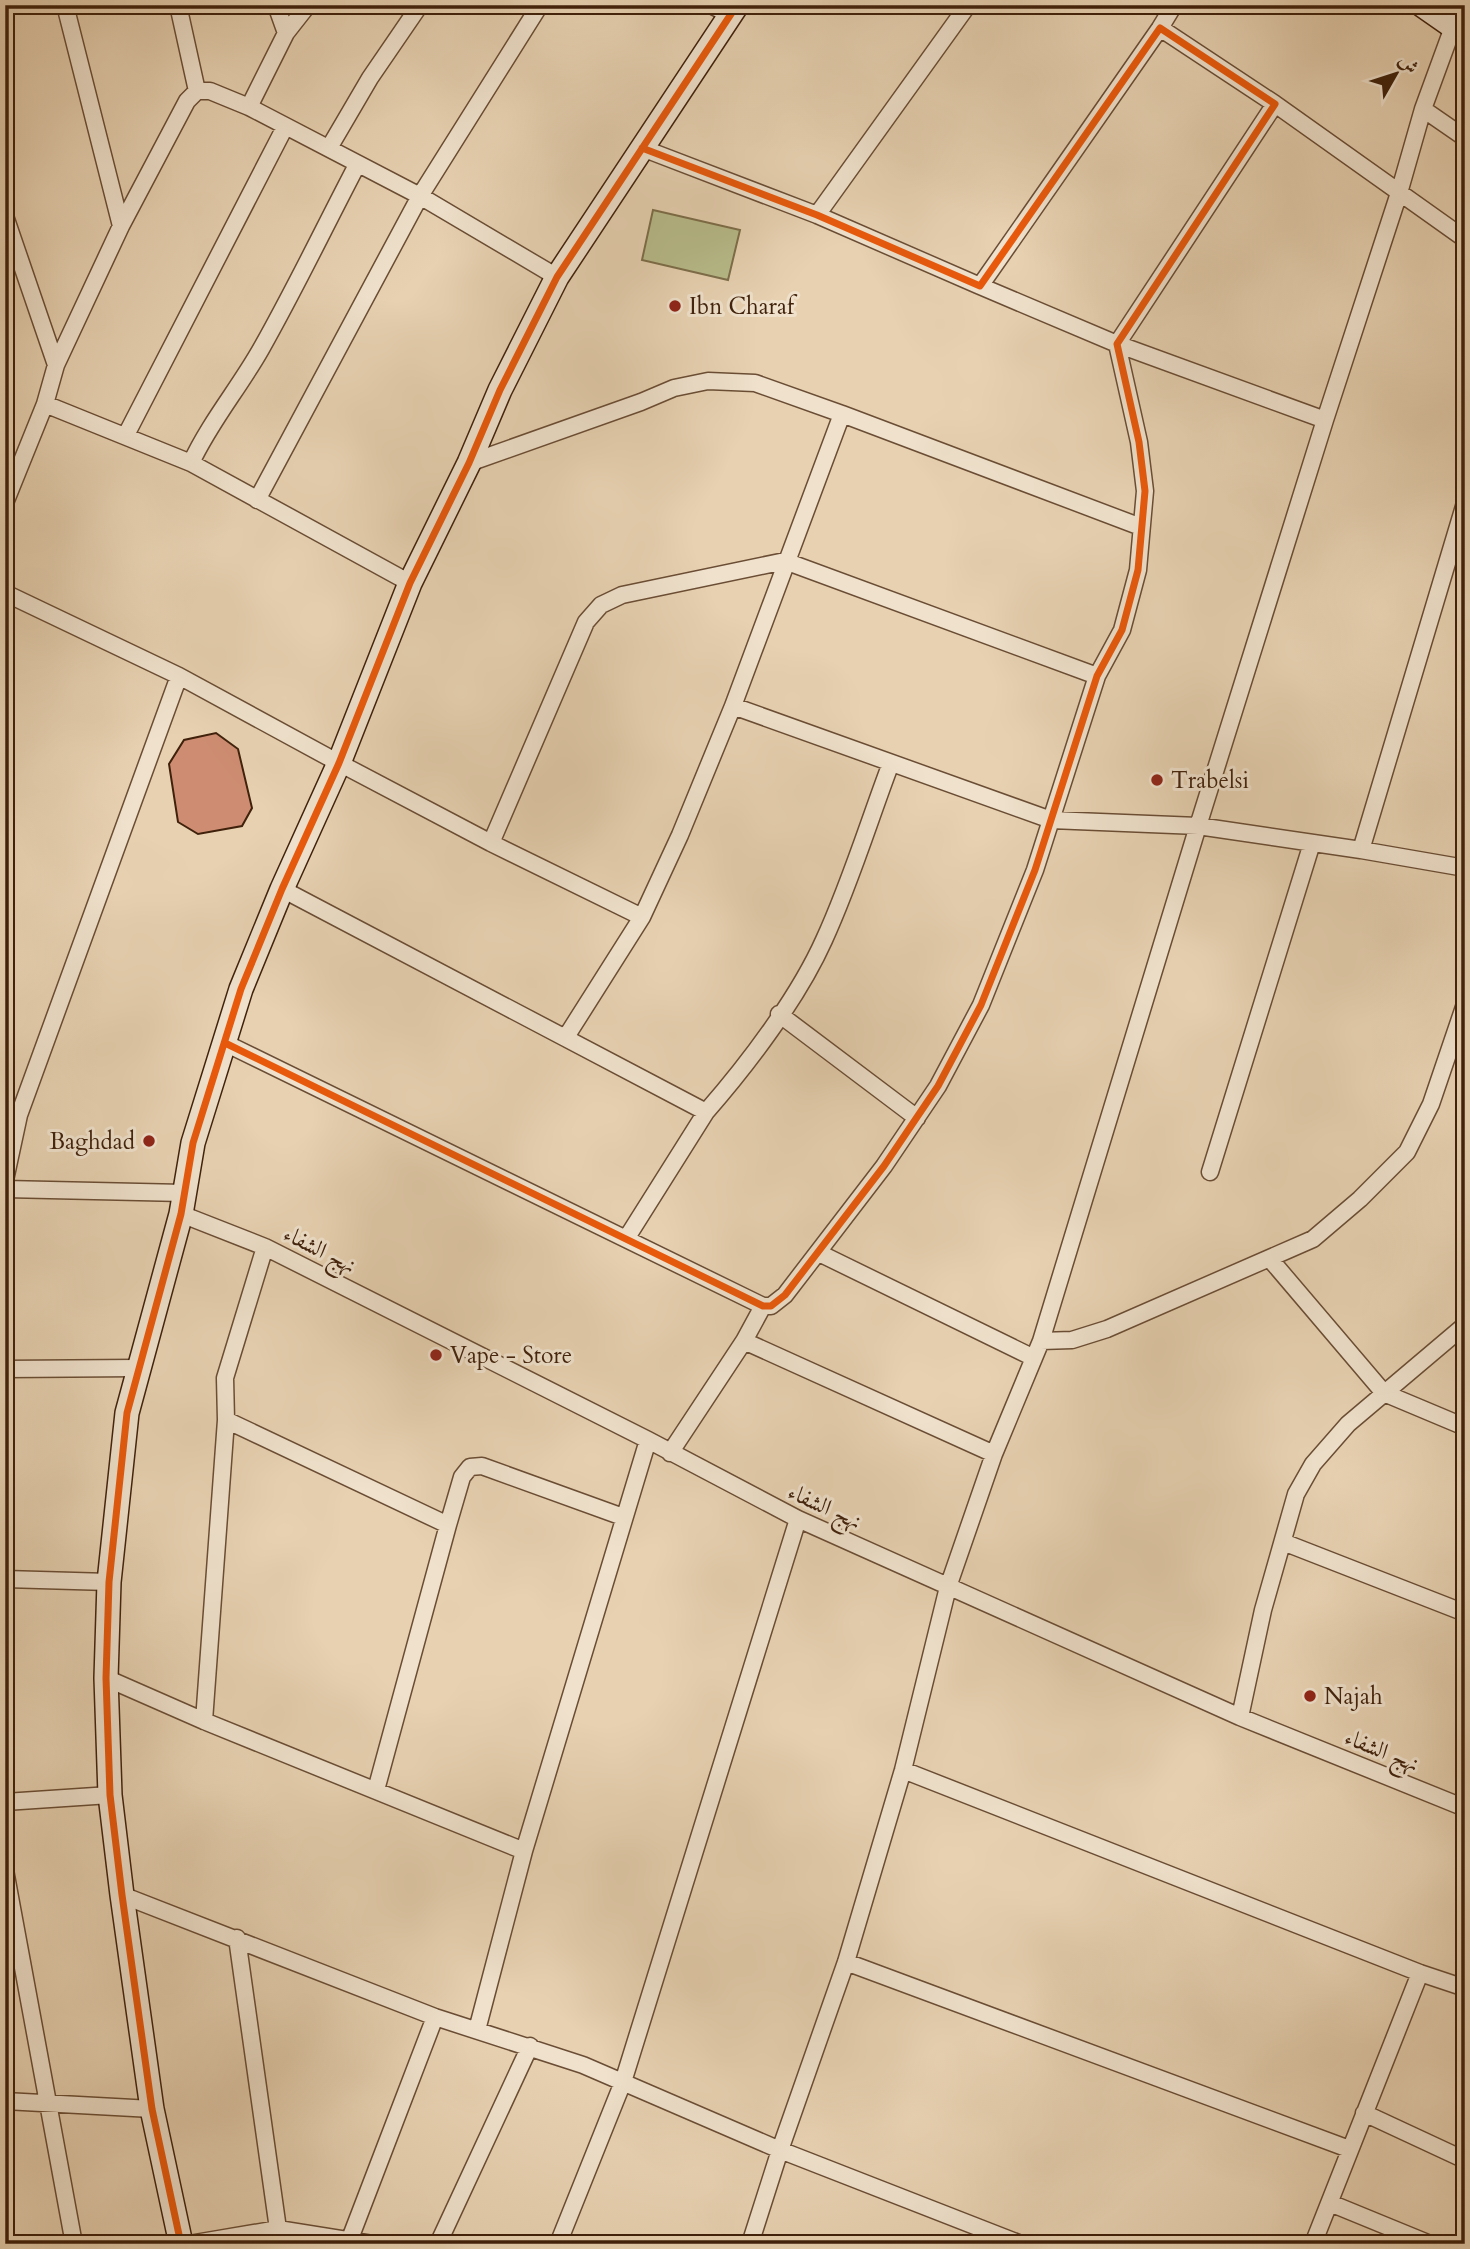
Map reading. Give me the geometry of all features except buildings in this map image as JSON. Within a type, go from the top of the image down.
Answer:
[{"type":"street","points":[[65,5],[121,226]]},
{"type":"street","points":[[178,5],[197,91]]},
{"type":"street","points":[[275,5],[286,33]]},
{"type":"street","points":[[249,107],[286,33],[308,5]]},
{"type":"street","points":[[329,148],[370,78],[420,5]]},
{"type":"street","points":[[257,499],[420,195],[540,5]]},
{"type":"street","points":[[817,215],[968,5]]},
{"type":"street","points":[[980,286],[1174,5]]},
{"type":"street","points":[[750,2244],[846,1962],[903,1770],[948,1587],[994,1454],[1041,1341],[1198,827],[1399,193],[1423,109],[1459,31],[1422,5]]},
{"type":"street","points":[[181,2244],[152,2109],[110,1795],[106,1678],[109,1582],[127,1413],[182,1204],[193,1143],[241,989],[282,889],[339,763],[410,583],[469,463],[500,390],[557,277],[642,148],[726,9]]},
{"type":"street","points":[[1160,28],[1275,104],[1465,239]]},
{"type":"street","points":[[5,503],[44,404],[56,365],[121,226],[187,101],[197,91],[210,91],[249,107],[357,165],[420,195],[557,277]]},
{"type":"street","points":[[225,1043],[763,1307],[771,1306],[785,1295],[819,1253],[917,1118],[938,1086],[981,1005],[1034,870],[1097,676],[1122,630],[1138,570],[1145,491],[1139,442],[1117,344],[1275,104]]},
{"type":"street","points":[[1423,109],[1465,138]]},
{"type":"street","points":[[127,435],[285,127]]},
{"type":"street","points":[[642,148],[817,215],[1117,344],[1325,420]]},
{"type":"street","points":[[191,463],[204,434],[231,398],[260,351],[357,165]]},
{"type":"street","points":[[5,216],[56,365]]},
{"type":"street","points":[[469,463],[674,388],[708,381],[755,383],[1141,527]]},
{"type":"street","points":[[44,404],[127,435],[191,463],[410,583]]},
{"type":"street","points":[[566,1037],[642,917],[680,835],[733,706],[842,414]]},
{"type":"street","points":[[1361,850],[1465,503]]},
{"type":"street","points":[[491,843],[586,622],[601,604],[622,595],[785,561],[1097,676]]},
{"type":"street","points":[[5,593],[179,676],[491,843],[642,917]]},
{"type":"street","points":[[5,1180],[19,1115],[179,676]]},
{"type":"street","points":[[733,706],[1051,820],[1198,827],[1361,850],[1465,869]]},
{"type":"street","points":[[626,1239],[706,1112],[739,1074],[824,940],[891,763]]},
{"type":"street","points":[[1210,1172],[1312,843]]},
{"type":"street","points":[[282,889],[706,1112]]},
{"type":"street","points":[[1041,1341],[1072,1339],[1107,1329],[1313,1239],[1360,1199],[1407,1152],[1431,1104],[1465,1004]]},
{"type":"street","points":[[779,1014],[917,1118]]},
{"type":"street","points":[[5,1189],[182,1204]]},
{"type":"street","name":"نهج الشفاء","points":[[182,1204],[798,1519],[1240,1717],[1465,1808]]},
{"type":"street","points":[[204,1721],[226,1420],[225,1378],[265,1247]]},
{"type":"street","points":[[819,1253],[1034,1358]]},
{"type":"street","points":[[1270,1259],[1384,1393],[1465,1427]]},
{"type":"street","points":[[670,1453],[763,1307]]},
{"type":"street","points":[[1240,1717],[1263,1610],[1296,1494],[1313,1464],[1348,1424],[1465,1325]]},
{"type":"street","points":[[744,1340],[994,1454]]},
{"type":"street","points":[[5,1369],[138,1368]]},
{"type":"street","points":[[226,1420],[448,1525]]},
{"type":"street","points":[[477,2030],[524,1851],[648,1440]]},
{"type":"street","points":[[376,1790],[448,1525],[462,1477],[470,1467],[482,1466],[623,1517]]},
{"type":"street","points":[[558,2244],[623,2082],[798,1519]]},
{"type":"street","points":[[1283,1542],[1465,1613]]},
{"type":"street","points":[[5,1578],[109,1582]]},
{"type":"street","points":[[106,1678],[204,1721],[524,1851]]},
{"type":"street","points":[[903,1770],[1420,1973],[1465,1988]]},
{"type":"street","points":[[5,1802],[110,1795]]},
{"type":"street","points":[[5,1870],[74,2244]]},
{"type":"street","points":[[122,1895],[435,2017],[583,2065],[780,2150],[1020,2244]]},
{"type":"street","points":[[237,1938],[275,2236]]},
{"type":"street","points":[[846,1962],[1349,2149]]},
{"type":"street","points":[[1313,2244],[1420,1973]]},
{"type":"street","points":[[349,2241],[435,2017]]},
{"type":"street","points":[[438,2244],[530,2046]]},
{"type":"street","points":[[5,2101],[152,2109]]},
{"type":"street","points":[[1364,2113],[1465,2160]]},
{"type":"street","points":[[1330,2203],[1430,2244]]},
{"type":"street","points":[[189,2244],[275,2236],[372,2244]]},
{"type":"green space","points":[[653,210],[740,230],[728,280],[642,260]]},
{"type":"cycle path","points":[[181,2244],[152,2109],[122,1895],[110,1795],[106,1678],[109,1582],[127,1413],[181,1214],[193,1143],[241,989],[282,889],[339,763],[410,583],[469,463],[500,390],[557,277],[737,5]]},
{"type":"cycle path","points":[[225,1043],[763,1306],[771,1306],[785,1295],[884,1166],[938,1086],[981,1005],[1035,870],[1097,676],[1122,630],[1138,570],[1145,491],[1139,442],[1117,344],[1275,104],[1160,28],[980,286],[817,215],[642,148]]},
{"type":"place","name":"Ibn Charaf","points":[[675,306]]},
{"type":"place","name":"Trabelsi","points":[[1157,780]]},
{"type":"place","name":"Baghdad","points":[[149,1141]]},
{"type":"place","name":"Vape - Store","points":[[436,1355]]},
{"type":"place","name":"Najah","points":[[1310,1696]]}]
